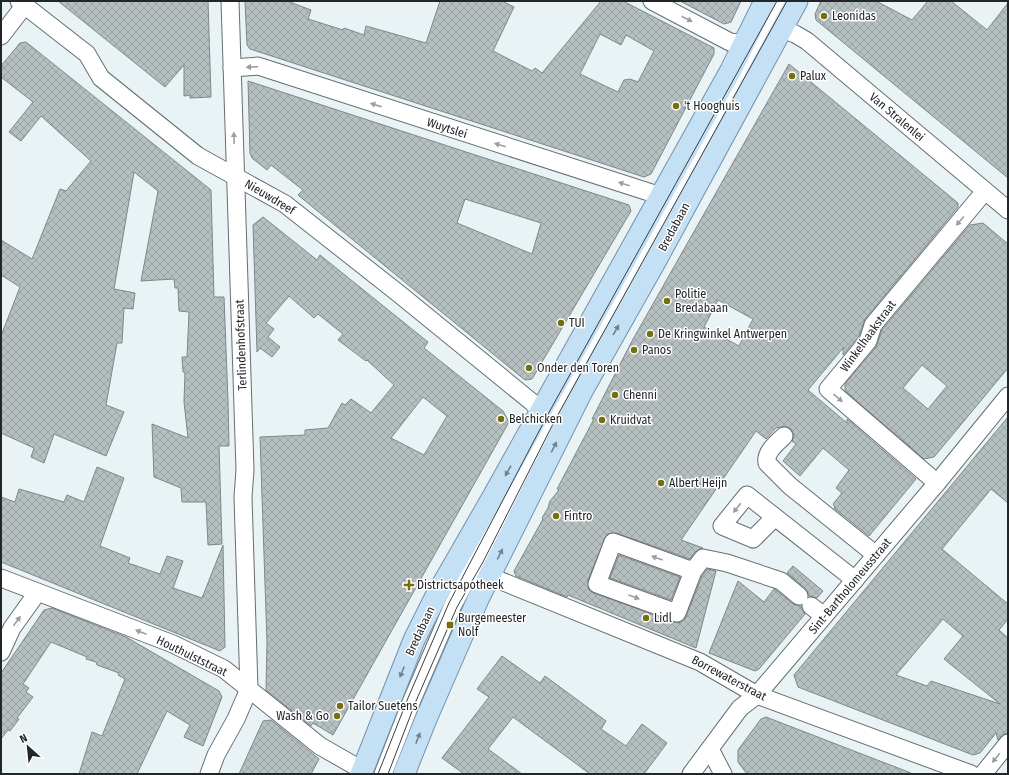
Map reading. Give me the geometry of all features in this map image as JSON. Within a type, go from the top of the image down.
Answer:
[{"type":"main road","name":"Bredabaan","points":[[404,774],[437,692],[489,576],[552,419],[661,196],[731,70],[765,1]]},
{"type":"main road","name":"Bredabaan","points":[[362,772],[414,640],[428,613],[552,419],[582,391],[656,260],[773,32],[797,1]]},
{"type":"street","name":"Terlindenhofstraat","points":[[230,1],[246,470],[243,497],[249,689]]},
{"type":"street","points":[[652,1],[730,42],[744,44],[773,32]]},
{"type":"street","name":"Bredabaan","points":[[773,32],[782,1]]},
{"type":"street","points":[[1,36],[22,3]]},
{"type":"street","name":"Nieuwdreef","points":[[22,3],[87,54],[101,78],[198,156],[285,204],[398,293],[552,419]]},
{"type":"street","name":"Van Stralenlei","points":[[773,32],[795,34],[807,41],[1008,210]]},
{"type":"street","name":"Wuytslei","points":[[232,68],[258,66],[661,196]]},
{"type":"street","name":"Winkelhaakstraat","points":[[937,483],[828,389],[868,341],[873,325],[985,192]]},
{"type":"street","name":"Sint-Bartholomeusstraat","points":[[691,774],[740,708],[757,696],[937,483],[1008,396]]},
{"type":"street","points":[[383,774],[412,700],[453,605],[552,419]]},
{"type":"street","points":[[784,436],[766,458],[767,463],[790,486],[876,555]]},
{"type":"street","points":[[775,517],[855,580]]},
{"type":"street","points":[[693,571],[613,542],[597,584],[677,613],[693,571],[702,558],[727,563],[781,581],[824,616]]},
{"type":"street","points":[[453,605],[489,576]]},
{"type":"street","name":"Borrewaterstraat","points":[[489,576],[700,662],[757,696],[971,774]]},
{"type":"street","name":"Houthulststraat","points":[[1,578],[173,644],[224,668],[320,746],[362,772]]},
{"type":"street","points":[[1,652],[12,628],[37,593]]},
{"type":"street","points":[[209,774],[216,755],[236,719],[249,689]]},
{"type":"street","points":[[983,774],[1008,743]]},
{"type":"street","points":[[710,749],[723,774]]},
{"type":"building","points":[[58,1],[208,1],[211,97],[190,98],[190,95],[184,96],[184,65],[165,87]]},
{"type":"building","points":[[245,1],[287,1],[311,10],[308,19],[343,30],[344,28],[364,35],[366,26],[426,43],[440,1],[502,1],[514,7],[493,51],[532,71],[535,68],[542,73],[601,1],[623,1],[714,48],[714,54],[651,174],[644,177],[250,49],[247,45]],"holes":[[[600,34],[621,45],[626,35],[654,51],[638,82],[630,79],[624,80],[618,92],[580,74]]]},
{"type":"building","points":[[680,1],[741,1],[731,22],[724,24]]},
{"type":"building","points":[[821,1],[876,1],[912,20],[928,1],[951,1],[987,30],[1008,3],[1008,178],[816,20],[815,14]]},
{"type":"building","points":[[26,42],[211,190],[214,297],[224,297],[228,401],[229,446],[219,446],[222,544],[208,545],[206,502],[182,502],[181,488],[154,477],[152,424],[188,438],[184,402],[185,372],[183,372],[182,357],[187,357],[189,312],[179,311],[178,288],[175,288],[174,279],[141,281],[158,191],[134,172],[114,289],[135,293],[133,309],[124,308],[122,343],[117,343],[106,405],[124,412],[106,456],[54,434],[44,463],[31,457],[34,448],[1,433],[1,336],[20,287],[1,275],[1,240],[32,259],[60,189],[66,191],[91,161],[41,116],[21,141],[9,132],[33,102],[1,77],[1,66],[20,43]]},
{"type":"building","points":[[789,64],[958,203],[958,207],[865,319],[859,336],[843,355],[843,348],[808,390],[847,423],[847,419],[916,479],[869,536],[834,508],[835,507],[833,504],[842,493],[836,488],[849,470],[823,448],[800,476],[783,461],[796,444],[792,441],[794,434],[791,429],[786,426],[776,428],[766,439],[756,431],[681,540],[703,548],[695,552],[690,559],[616,533],[607,534],[588,580],[589,590],[674,622],[679,623],[686,617],[702,576],[707,569],[716,571],[696,648],[568,595],[567,597],[516,576],[514,571],[543,519],[542,518],[550,501],[559,490],[557,489],[594,419],[592,419],[632,341]],"holes":[[[718,300],[753,319],[739,346],[704,327]]]},
{"type":"building","points":[[248,81],[629,205],[631,211],[532,379],[525,380],[298,195],[303,190],[271,165],[267,170],[252,158],[250,153]],"holes":[[[465,199],[541,223],[532,254],[457,223]]]},
{"type":"building","points":[[263,217],[317,260],[320,255],[428,342],[424,348],[503,411],[509,422],[333,735],[313,723],[311,726],[266,690],[267,642],[260,437],[305,435],[305,430],[328,428],[342,403],[345,405],[351,399],[371,413],[394,385],[367,360],[366,361],[338,340],[343,334],[318,314],[314,318],[289,296],[266,323],[274,329],[268,337],[280,347],[272,357],[260,348],[257,352],[253,225]],"holes":[[[423,397],[447,416],[424,455],[391,438]]]},
{"type":"building","points":[[983,223],[1008,244],[1008,368],[934,457],[924,459],[845,391],[845,384],[876,347],[882,330],[970,225]],"holes":[[[922,365],[947,386],[928,409],[903,388]]]},
{"type":"building","points":[[1008,417],[1008,503],[991,489],[942,549],[1008,604],[1008,619],[999,630],[1008,638],[1008,733],[1004,734],[998,740],[996,733],[980,753],[973,755],[798,687],[794,675]],"holes":[[[943,619],[963,636],[944,659],[1000,704],[931,681],[927,686],[896,675]]]},
{"type":"building","points":[[97,467],[124,478],[100,546],[130,558],[128,563],[160,574],[167,556],[183,561],[173,588],[202,598],[223,545],[225,647],[220,651],[1,562],[1,497],[15,502],[19,489],[64,502],[67,495],[84,502]]},
{"type":"building","points":[[619,555],[680,577],[671,600],[610,578]]},
{"type":"building","points":[[793,566],[823,591],[817,598],[809,596],[806,589],[787,573]]},
{"type":"building","points":[[738,581],[764,602],[774,589],[793,604],[801,606],[805,614],[759,669],[755,671],[709,653]]},
{"type":"building","points":[[52,608],[126,637],[219,691],[222,697],[203,746],[184,737],[190,725],[167,711],[137,774],[79,774],[92,732],[102,736],[125,679],[118,675],[119,673],[97,665],[96,662],[86,659],[87,657],[51,642],[23,684],[29,688],[26,692],[33,697],[17,718],[19,719],[10,731],[8,730],[1,739],[1,673],[44,610]]},
{"type":"building","points":[[502,656],[540,683],[545,676],[606,721],[601,729],[626,746],[642,724],[667,743],[644,774],[590,774],[513,717],[488,749],[522,774],[464,774],[442,758],[489,697],[477,689]]},
{"type":"building","points":[[766,717],[911,774],[747,774],[738,762],[738,750],[761,719]]},
{"type":"building","points":[[271,720],[319,759],[311,774],[239,774],[263,721]]},
{"type":"tram line","points":[[378,774],[408,698],[449,603],[547,416],[777,1]]},
{"type":"tram line","points":[[388,774],[416,701],[457,607],[483,562],[555,420],[787,1]]},
{"type":"place","name":"Leonidas","points":[[824,16]]},
{"type":"place","name":"Palux","points":[[792,76]]},
{"type":"place","name":"'t Hooghuis","points":[[676,106]]},
{"type":"place","name":"Politie Bredabaan","points":[[667,301]]},
{"type":"place","name":"TUI","points":[[561,323]]},
{"type":"place","name":"De Kringwinkel Antwerpen","points":[[650,334]]},
{"type":"place","name":"Panos","points":[[634,350]]},
{"type":"place","name":"Onder den Toren","points":[[529,368]]},
{"type":"place","name":"Chenni","points":[[615,395]]},
{"type":"place","name":"Belchicken","points":[[501,419]]},
{"type":"place","name":"Kruidvat","points":[[602,420]]},
{"type":"place","name":"Albert Heijn","points":[[661,483]]},
{"type":"place","name":"Fintro","points":[[556,516]]},
{"type":"place","name":"Districtsapotheek","points":[[409,585]]},
{"type":"place","name":"Lidl","points":[[646,618]]},
{"type":"place","name":"Burgemeester Nolf","points":[[450,625]]},
{"type":"place","name":"Tailor Suetens","points":[[340,706]]},
{"type":"place","name":"Wash & Go","points":[[337,716]]}]
